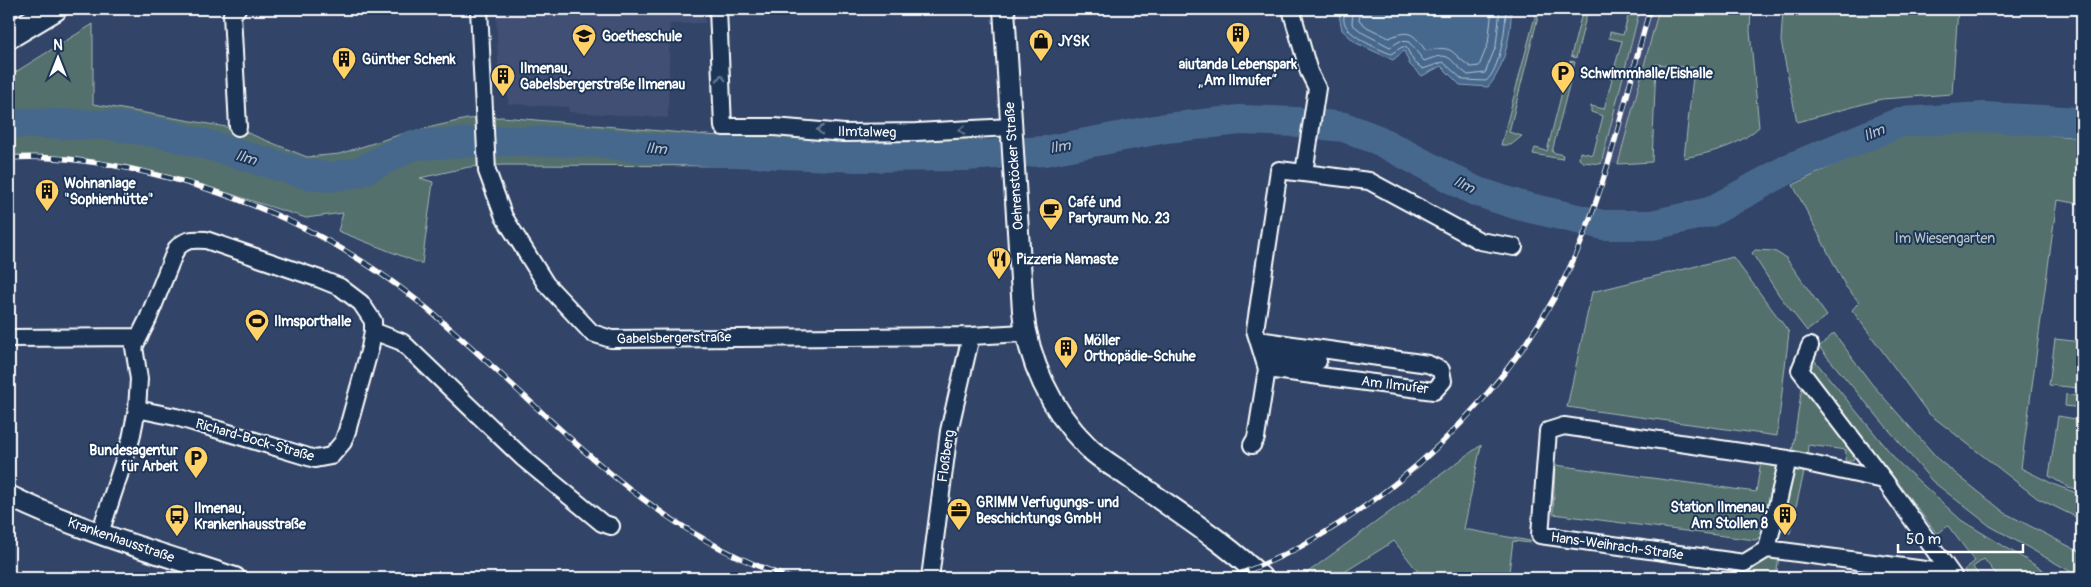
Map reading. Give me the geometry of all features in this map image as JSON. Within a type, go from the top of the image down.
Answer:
[{"type":"main road","points":[[9,36],[54,9]]},
{"type":"street","name":"Gabelsbergerstraße","points":[[479,9],[487,167],[504,217],[546,284],[592,333],[611,339],[971,336],[1025,333]]},
{"type":"street","name":"Ilmtalweg","points":[[718,9],[723,127],[774,127],[844,133],[916,132],[1012,143]]},
{"type":"street","name":"Oehrenstöcker Straße","points":[[1004,9],[1025,333],[1031,356],[1052,399],[1075,433],[1088,447],[1245,562],[1262,578]]},
{"type":"street","points":[[1291,9],[1309,72],[1317,88],[1304,173]]},
{"type":"street","points":[[232,10],[238,127]]},
{"type":"street","points":[[1252,444],[1256,438],[1265,362],[1255,330],[1278,170],[1368,181],[1480,241],[1514,247]]},
{"type":"street","points":[[100,533],[131,439],[137,410],[139,380],[134,347],[148,319],[176,249],[182,242],[194,239],[206,240],[340,287],[362,303],[373,321],[373,331],[402,342],[523,458],[602,523],[611,526]]},
{"type":"street","name":"Richard-Bock-Straße","points":[[137,410],[176,417],[315,459],[331,456],[343,442],[347,431],[373,331]]},
{"type":"street","name":"Floßberg","points":[[930,578],[949,431],[971,336]]},
{"type":"street","points":[[9,338],[138,337]]},
{"type":"street","name":"Am Ilmufer","points":[[1258,340],[1428,364],[1441,370],[1443,381],[1434,391],[1265,362]]},
{"type":"street","points":[[1810,346],[1800,370],[1884,480],[1952,575]]},
{"type":"street","points":[[1265,362],[1318,361]]},
{"type":"street","name":"Hans-Weihrach-Straße","points":[[1767,549],[1744,563],[1540,535],[1548,431],[1564,426],[1788,459],[1884,480]]},
{"type":"street","points":[[1788,459],[1767,549],[1952,575]]},
{"type":"street","name":"Krankenhausstraße","points":[[9,496],[35,510],[235,578]]},
{"type":"shaded area","name":"Goetheschule","points":[[496,9],[704,9],[705,23],[670,24],[668,118],[569,112],[568,107],[508,104],[508,91],[499,91]]},
{"type":"shaded area","points":[[1640,9],[1659,9],[1618,164],[1601,164]]},
{"type":"green space","points":[[1537,9],[1540,9],[1509,132],[1522,136],[1511,145],[1501,145]]},
{"type":"green space","points":[[1583,9],[1588,9],[1576,58],[1571,56]]},
{"type":"green space","points":[[1630,9],[1640,9],[1601,164],[1583,162],[1579,159],[1580,152],[1593,155],[1603,116],[1591,112],[1591,106],[1604,109],[1612,79],[1599,75],[1601,70],[1613,73],[1622,41],[1609,38],[1610,32],[1623,35]]},
{"type":"green space","points":[[1659,9],[1751,9],[1750,31],[1759,127],[1733,144],[1715,151],[1684,158],[1694,68],[1656,64],[1652,162],[1618,164]]},
{"type":"green space","points":[[1783,9],[1958,9],[1952,94],[1882,99],[1797,122],[1781,41]]},
{"type":"green space","points":[[93,24],[93,104],[238,129],[307,157],[339,154],[405,133],[467,119],[502,117],[718,136],[774,133],[845,138],[980,138],[980,147],[993,147],[992,167],[503,165],[469,167],[420,178],[433,182],[422,264],[338,231],[343,213],[306,218],[202,185],[106,163],[9,157],[9,76]]},
{"type":"green space","points":[[1570,61],[1575,62],[1552,152],[1563,155],[1562,159],[1533,154],[1535,148],[1547,151]]},
{"type":"green space","name":"Im Wiesengarten","points":[[1992,129],[2082,138],[2082,204],[2057,200],[2021,468],[2055,485],[2082,495],[2082,520],[2037,498],[1928,413],[1852,310],[1859,302],[1846,287],[1793,185],[1899,133]]},
{"type":"green space","points":[[1755,250],[1774,251],[1786,258],[1827,316],[1807,331],[1779,295],[1752,253]]},
{"type":"green space","points":[[1733,257],[1789,332],[1777,436],[1567,407],[1592,292]]},
{"type":"green space","points":[[1834,333],[1871,383],[1940,461],[2005,513],[2082,553],[2082,578],[1990,526],[1932,481],[1819,347]]},
{"type":"green space","points":[[2055,339],[2082,342],[2079,388],[2049,385]]},
{"type":"green space","points":[[1811,356],[1898,462],[1961,520],[2056,578],[1999,578],[1984,559],[1973,567],[1979,576],[1977,578],[1970,578],[1964,570],[1975,561],[1948,526],[1937,534],[1893,476],[1806,372]]},
{"type":"green space","points":[[1803,380],[1855,455],[1853,460],[1845,462],[1846,450],[1808,445],[1807,458],[1792,453]]},
{"type":"green space","points":[[2066,394],[2082,397],[2082,408],[2065,406]]},
{"type":"green space","points":[[2058,416],[2082,420],[2082,490],[2068,487],[2049,476]]},
{"type":"green space","points":[[1481,445],[1464,529],[1530,541],[1530,543],[1513,541],[1509,572],[1554,578],[1423,578],[1394,541],[1335,578],[1300,578]]},
{"type":"green space","points":[[1761,461],[1777,465],[1764,535],[1755,540],[1553,514],[1555,465],[1756,492]]},
{"type":"green space","points":[[1793,470],[1804,472],[1790,533],[1780,531]]},
{"type":"green space","points":[[1779,556],[1776,578],[1748,578],[1749,572],[1770,557]]},
{"type":"water","points":[[1344,9],[1511,9],[1510,28],[1503,61],[1494,80],[1488,87],[1460,85],[1441,66],[1422,76],[1410,65],[1404,51],[1393,60],[1356,43],[1342,30],[1339,15]]},
{"type":"waterway","name":"Ilm","points":[[9,123],[109,125],[160,133],[212,146],[305,174],[331,177],[359,172],[413,145],[504,141],[586,142],[659,149],[858,157],[965,156],[1044,151],[1166,128],[1240,120],[1296,122],[1344,127],[1378,140],[1475,191],[1518,205],[1603,225],[1652,225],[1710,212],[1790,168],[1900,122],[1984,117],[2082,122]]},
{"type":"railway","points":[[1228,578],[1284,555],[1338,524],[1390,487],[1439,445],[1484,398],[1523,348],[1556,295],[1593,212],[1611,154],[1650,9]]},
{"type":"railway","points":[[9,158],[60,158],[94,162],[183,181],[255,206],[323,238],[388,278],[419,302],[464,340],[592,458],[636,494],[683,527],[734,555],[790,578]]},
{"type":"place","name":"aiutanda Lebenspark „Am Ilmufer“","points":[[1238,55]]},
{"type":"place","name":"Goetheschule","points":[[584,57]]},
{"type":"place","name":"JYSK","points":[[1041,62]]},
{"type":"place","name":"Günther Schenk","points":[[344,80]]},
{"type":"place","name":"Schwimmhalle/Eishalle","points":[[1563,94]]},
{"type":"place","name":"Ilmenau, Gabelsbergerstraße Ilmenau","points":[[503,97]]},
{"type":"place","name":"Wohnanlage \"Sophienhütte\"","points":[[47,212]]},
{"type":"place","name":"Café und Partyraum No. 23","points":[[1051,231]]},
{"type":"place","name":"Pizzeria Namaste","points":[[999,280]]},
{"type":"place","name":"Ilmsporthalle","points":[[257,342]]},
{"type":"place","name":"Möller Orthopädie-Schuhe","points":[[1066,369]]},
{"type":"place","name":"Bundesagentur für Arbeit","points":[[196,479]]},
{"type":"place","name":"GRIMM Verfugungs- und Beschichtungs GmbH","points":[[959,531]]},
{"type":"place","name":"Station Ilmenau, Am Stollen 8","points":[[1785,536]]},
{"type":"place","name":"Ilmenau, Krankenhausstraße","points":[[177,537]]}]
